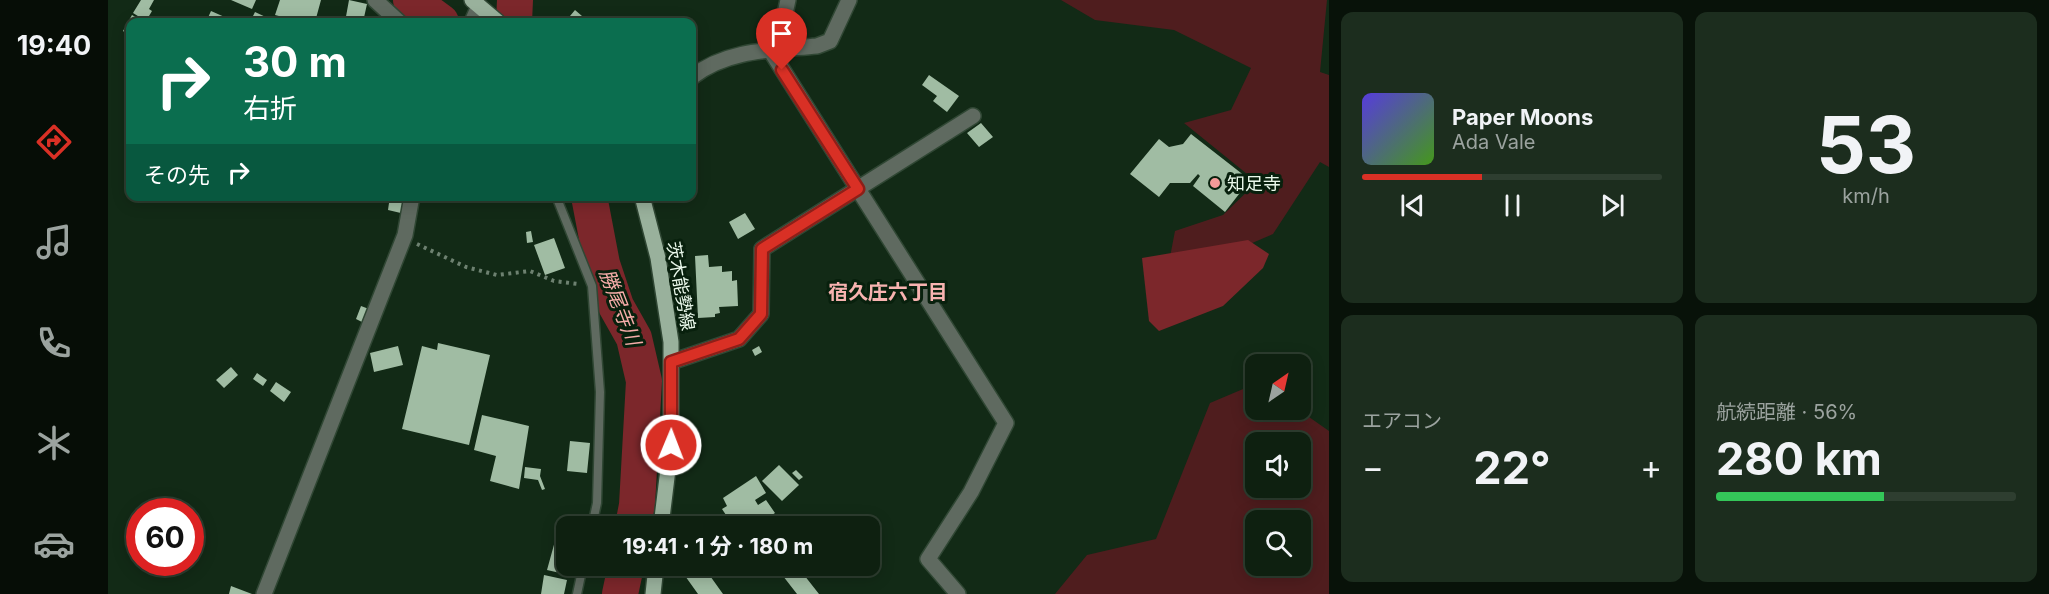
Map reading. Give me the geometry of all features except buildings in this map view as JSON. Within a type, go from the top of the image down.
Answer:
[{"type":"main road","points":[[475,11],[490,18]]},
{"type":"main road","name":"茨木能勢線","points":[[643,201],[658,258],[671,342],[671,445],[662,516]]},
{"type":"main road","points":[[653,594],[655,576]]},
{"type":"street","points":[[375,0],[395,18]]},
{"type":"street","points":[[788,0],[773,50],[1006,423],[970,492],[928,559],[958,594]]},
{"type":"street","points":[[696,74],[731,56],[818,46],[830,41],[849,0]]},
{"type":"street","points":[[671,362],[739,339],[761,314],[762,249],[973,116]]},
{"type":"street","points":[[264,594],[405,235],[411,201]]},
{"type":"lane","points":[[558,201],[592,286],[600,392],[597,503],[594,516]]},
{"type":"lane","points":[[577,594],[581,576]]},
{"type":"path","points":[[405,235],[419,245],[466,267],[497,275],[530,271],[554,281],[592,286]]},
{"type":"shaded area","points":[[1061,0],[1327,0],[1320,72],[1329,75],[1329,167],[1320,162],[1273,234],[1194,268],[1170,257],[1175,231],[1223,215],[1257,182],[1184,123],[1231,110],[1251,68],[1174,30],[1095,20]]},
{"type":"shaded area","points":[[1248,240],[1269,254],[1263,268],[1223,306],[1159,331],[1149,321],[1142,258]]},
{"type":"shaded area","points":[[1245,388],[1245,420],[1311,418],[1329,431],[1329,594],[1055,594],[1087,555],[1156,539],[1210,403]]},
{"type":"waterway","name":"勝尾寺川","points":[[411,0],[436,18]]},
{"type":"waterway","points":[[514,18],[515,0]]},
{"type":"waterway","name":"勝尾寺川","points":[[590,201],[602,264],[616,306],[634,338],[644,381],[635,516]]},
{"type":"waterway","name":"勝尾寺川","points":[[620,594],[624,576]]},
{"type":"place","name":"知足寺","points":[[1215,183]]},
{"type":"district","name":"宿久庄六丁目","points":[[888,292]]},
{"type":"route","points":[[671,445],[671,362],[739,339],[761,314],[762,249],[858,189],[782,70]]}]
